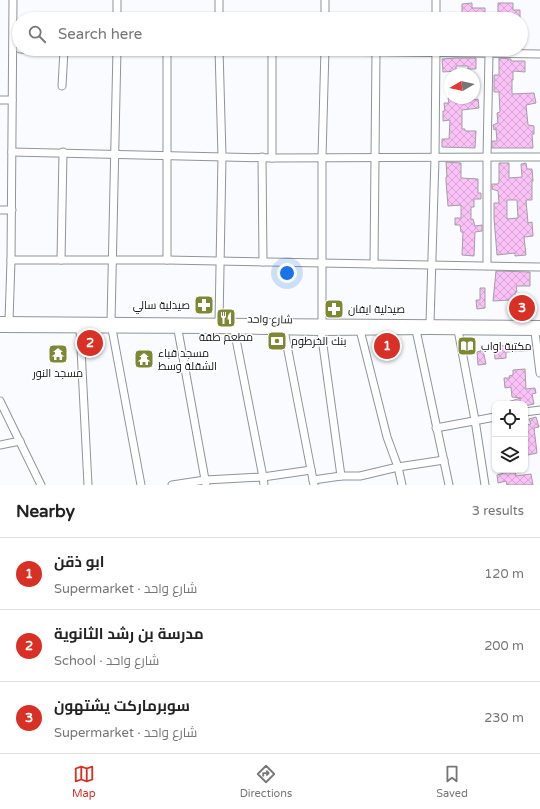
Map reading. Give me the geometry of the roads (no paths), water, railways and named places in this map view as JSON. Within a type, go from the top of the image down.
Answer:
[{"type":"street","points":[[14,0],[15,12]]},
{"type":"street","points":[[117,0],[117,12]]},
{"type":"street","points":[[219,0],[219,12]]},
{"type":"street","points":[[325,0],[325,12]]},
{"type":"street","points":[[436,0],[436,12]]},
{"type":"street","points":[[528,54],[540,54]]},
{"type":"street","points":[[9,321],[12,210],[12,100],[16,56]]},
{"type":"street","points":[[62,86],[64,56]]},
{"type":"street","points":[[117,56],[111,326],[141,485]]},
{"type":"street","points":[[167,56],[167,260]]},
{"type":"street","points":[[219,56],[222,156],[219,323]]},
{"type":"street","points":[[272,56],[272,158]]},
{"type":"street","points":[[325,56],[322,158],[321,327],[341,476]]},
{"type":"street","points":[[374,264],[376,56]]},
{"type":"street","points":[[430,323],[435,158],[436,56]]},
{"type":"street","points":[[487,265],[489,56]]},
{"type":"street","points":[[0,100],[12,100]]},
{"type":"street","points":[[12,152],[114,153],[272,158],[540,157]]},
{"type":"street","points":[[61,260],[63,152]]},
{"type":"street","points":[[262,157],[263,262]]},
{"type":"street","points":[[0,210],[12,210]]},
{"type":"street","points":[[11,260],[167,260],[540,267]]},
{"type":"street","name":"شارع واحد","points":[[0,321],[111,326],[219,323],[360,330],[430,323],[538,329]]},
{"type":"street","name":"شارع واحد","points":[[157,325],[178,330],[284,330],[321,327],[380,327],[416,330],[538,329]]},
{"type":"street","name":"شارع واحد","points":[[0,328],[80,329],[111,326]]},
{"type":"street","points":[[80,329],[88,485]]},
{"type":"street","points":[[234,329],[264,485]]},
{"type":"street","points":[[538,329],[540,373]]},
{"type":"street","points":[[178,330],[206,483]]},
{"type":"street","points":[[284,330],[313,483],[341,476],[360,476],[444,460]]},
{"type":"street","points":[[360,330],[387,438],[398,468],[402,485]]},
{"type":"street","points":[[416,330],[449,485]]},
{"type":"street","points":[[458,330],[476,420],[486,485]]},
{"type":"street","points":[[0,401],[41,485]]},
{"type":"street","points":[[528,412],[540,410]]},
{"type":"street","points":[[436,428],[492,417]]},
{"type":"street","points":[[0,445],[20,441]]},
{"type":"street","points":[[172,485],[263,477],[311,470]]},
{"type":"street","points":[[360,476],[361,485]]},
{"type":"place","name":"صيدلية سالي","points":[[204,305]]},
{"type":"place","name":"سوبرماركت يشتهون","points":[[522,308]]},
{"type":"place","name":"صيدلية ايفان","points":[[334,309]]},
{"type":"place","name":"مطعم طقة","points":[[226,318]]},
{"type":"place","name":"بنك الخرطوم","points":[[277,341]]},
{"type":"place","name":"مدرسة بن رشد الثانوية","points":[[90,343]]},
{"type":"place","name":"ابو ذقن","points":[[387,346]]},
{"type":"place","name":"مكتبة اواب","points":[[467,346]]},
{"type":"place","name":"مسجد النور","points":[[58,354]]},
{"type":"place","name":"مسجد قباء الشقلة وسط","points":[[144,359]]}]
